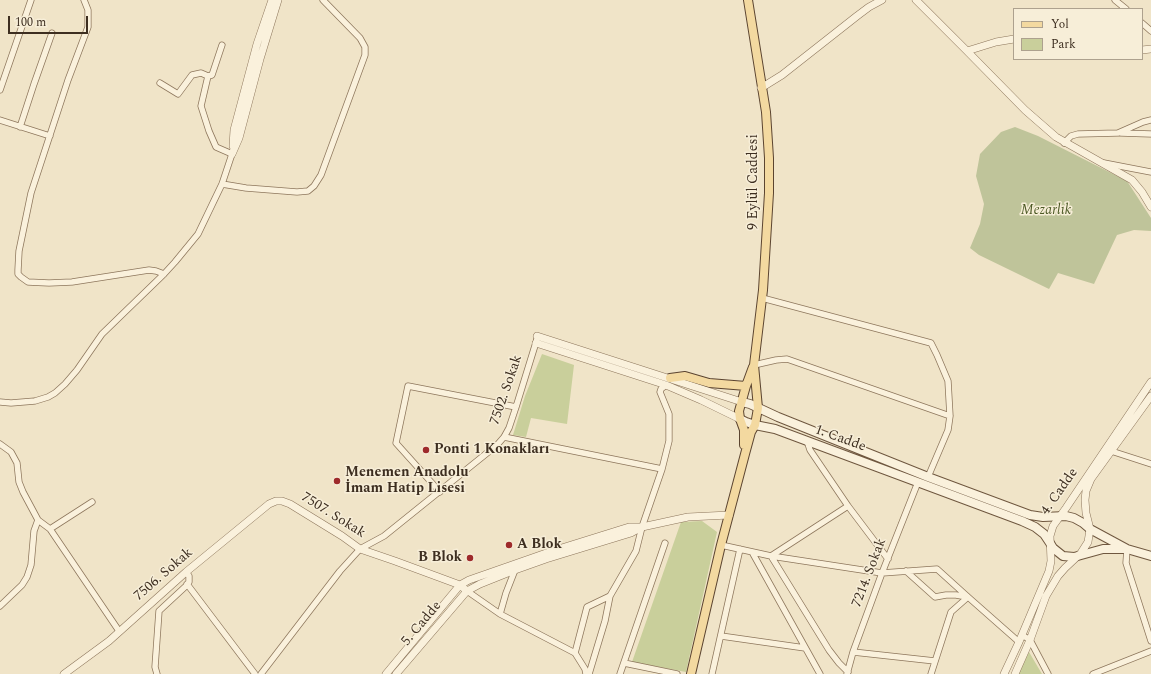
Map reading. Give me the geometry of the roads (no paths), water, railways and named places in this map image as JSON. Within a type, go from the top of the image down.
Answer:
[{"type":"main road","name":"9 Eylül Caddesi","points":[[691,674],[744,454],[751,432],[755,425],[758,408],[754,365],[762,298],[769,194],[769,158],[766,112],[748,0]]},
{"type":"main road","name":"9 Eylül Caddesi","points":[[744,454],[744,430],[739,411],[754,365]]},
{"type":"main road","points":[[668,382],[685,376],[709,383],[746,386]]},
{"type":"main road","name":"1. Cadde","points":[[742,402],[928,477],[1030,515],[1043,517],[1066,516],[1074,518],[1090,529],[1127,549],[1151,556]]},
{"type":"main road","name":"1. Cadde","points":[[740,419],[755,425],[775,428],[1022,521],[1035,527],[1044,534],[1052,548],[1063,556],[1078,556],[1103,549],[1127,549]]},
{"type":"street","points":[[0,90],[31,0]]},
{"type":"street","points":[[84,0],[88,15],[88,27],[65,89],[31,193],[21,242],[18,274],[28,282],[60,283],[149,270],[164,274]]},
{"type":"street","points":[[232,154],[234,130],[257,44],[272,0]]},
{"type":"street","points":[[0,402],[11,403],[35,401],[48,397],[56,392],[77,370],[102,334],[164,274],[198,234],[222,184],[239,138],[260,58],[278,0]]},
{"type":"street","points":[[222,184],[246,188],[297,192],[308,191],[314,186],[321,175],[365,55],[365,47],[360,38],[323,0]]},
{"type":"street","points":[[762,88],[782,75],[869,7],[882,0]]},
{"type":"street","points":[[916,0],[1025,110],[1064,143],[1132,180],[1142,192],[1151,207]]},
{"type":"street","points":[[1115,0],[1125,8]]},
{"type":"street","points":[[1143,24],[1151,31]]},
{"type":"street","points":[[20,127],[52,33]]},
{"type":"street","points":[[967,51],[996,42],[1013,39]]},
{"type":"street","points":[[222,45],[212,75],[208,76],[201,106],[208,131],[216,147],[232,154]]},
{"type":"street","points":[[160,83],[178,94],[192,75],[201,73],[208,76]]},
{"type":"street","points":[[0,120],[50,136]]},
{"type":"street","points":[[1118,133],[1151,120]]},
{"type":"street","points":[[1064,143],[1071,136],[1078,134],[1151,134]]},
{"type":"street","points":[[1100,162],[1151,172]]},
{"type":"street","points":[[762,298],[931,343],[938,355],[948,381],[950,416],[948,430],[928,477]]},
{"type":"street","name":"7502. Sokak","points":[[261,674],[340,571],[360,550],[384,536],[497,445],[504,437],[509,428],[516,407],[537,336]]},
{"type":"street","name":"1. Cadde","points":[[537,336],[668,382],[740,419]]},
{"type":"street","name":"1. Cadde","points":[[536,343],[742,402]]},
{"type":"street","points":[[754,365],[787,359],[950,416]]},
{"type":"street","points":[[589,674],[610,596],[636,551],[642,527],[662,469],[669,441],[669,414],[660,392],[668,382]]},
{"type":"street","name":"4. Cadde","points":[[1004,674],[1049,571],[1051,561],[1051,529],[1151,382]]},
{"type":"street","points":[[440,492],[396,443],[408,386],[516,407]]},
{"type":"street","name":"4. Cadde","points":[[1015,674],[1030,640],[1046,596],[1058,576],[1084,550],[1088,542],[1090,529],[1086,513],[1086,490],[1091,479],[1151,396]]},
{"type":"street","points":[[504,437],[662,469]]},
{"type":"street","points":[[807,441],[810,450],[848,506],[888,558]]},
{"type":"street","points":[[0,444],[11,452],[17,463],[19,482],[22,492],[38,520],[50,529],[119,632]]},
{"type":"street","points":[[1112,451],[1151,464]]},
{"type":"street","name":"7214. Sokak","points":[[847,673],[853,652],[882,573],[918,482]]},
{"type":"street","name":"7506. Sokak","points":[[64,674],[119,632],[186,572],[269,504],[276,501],[282,501]]},
{"type":"street","name":"7507. Sokak","points":[[282,501],[290,504],[342,536],[360,550],[460,585]]},
{"type":"street","points":[[50,529],[92,502]]},
{"type":"street","points":[[771,556],[848,506]]},
{"type":"street","points":[[386,674],[460,585],[469,580],[552,550],[629,527],[642,527],[688,517],[729,515]]},
{"type":"street","points":[[0,606],[22,585],[28,577],[34,531],[38,520]]},
{"type":"street","points":[[467,591],[480,584],[515,570],[631,533],[642,527]]},
{"type":"street","points":[[620,674],[665,543]]},
{"type":"street","points":[[722,545],[771,556],[882,573],[937,569],[968,598],[1020,639],[1030,640],[1048,674]]},
{"type":"street","points":[[1127,549],[1126,563],[1151,640]]},
{"type":"street","points":[[712,674],[740,550]]},
{"type":"street","points":[[752,552],[820,674]]},
{"type":"street","points":[[771,556],[830,650],[847,673]]},
{"type":"street","points":[[500,614],[515,570]]},
{"type":"street","points":[[906,571],[935,597],[956,595],[968,598]]},
{"type":"street","points":[[157,674],[155,667],[158,611],[187,584],[189,576],[186,572]]},
{"type":"street","points":[[187,584],[255,674]]},
{"type":"street","points":[[460,585],[500,614],[575,653],[585,669],[586,674]]},
{"type":"street","name":"5. Cadde","points":[[396,674],[467,591]]},
{"type":"street","points":[[575,653],[587,607],[610,596]]},
{"type":"street","points":[[931,674],[950,612],[968,598]]},
{"type":"street","points":[[721,636],[805,648]]},
{"type":"street","points":[[1093,674],[1151,651]]},
{"type":"street","points":[[853,652],[935,661]]},
{"type":"street","points":[[624,663],[677,674]]},
{"type":"place","name":"Ponti 1 Konakları","points":[[426,450]]},
{"type":"place","name":"Menemen Anadolu İmam Hatip Lisesi","points":[[337,481]]},
{"type":"place","name":"A Blok","points":[[509,545]]},
{"type":"place","name":"B Blok","points":[[470,558]]},
{"type":"park label","name":"Mezarlık","points":[[1046,211]]}]
